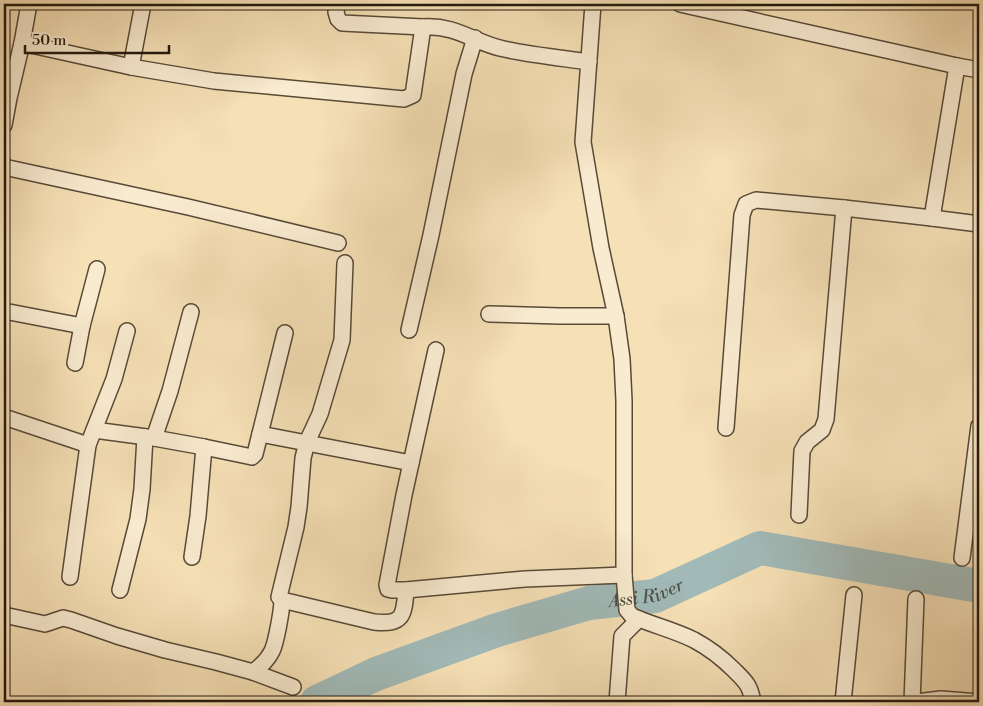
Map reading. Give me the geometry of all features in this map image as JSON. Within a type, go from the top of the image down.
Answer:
[{"type":"street","points":[[4,125],[11,58],[22,43],[29,4]]},
{"type":"street","points":[[131,67],[143,4]]},
{"type":"street","points":[[337,4],[336,12],[338,19],[342,23],[437,26],[455,30],[490,46],[505,50],[589,62]]},
{"type":"street","points":[[593,4],[583,142],[601,248],[616,316],[622,359],[624,401],[624,579],[633,615],[622,636],[617,702]]},
{"type":"street","points":[[680,4],[979,70]]},
{"type":"street","points":[[22,43],[131,67],[214,81],[404,99],[413,95],[423,27]]},
{"type":"street","points":[[409,330],[432,235],[464,74],[475,38]]},
{"type":"street","points":[[932,218],[957,66]]},
{"type":"street","points":[[4,167],[178,205],[338,243]]},
{"type":"street","points":[[726,428],[742,215],[746,204],[756,200],[979,224]]},
{"type":"street","points":[[798,515],[802,451],[808,442],[822,430],[826,419],[844,208]]},
{"type":"street","points":[[253,672],[272,651],[282,609],[282,600],[279,597],[279,592],[300,507],[303,458],[307,442],[320,414],[342,340],[345,263]]},
{"type":"street","points":[[75,364],[82,326],[97,269]]},
{"type":"street","points":[[4,311],[82,326]]},
{"type":"street","points":[[120,590],[138,519],[150,437],[170,391],[191,312]]},
{"type":"street","points":[[489,314],[616,316]]},
{"type":"street","points":[[70,576],[88,445],[114,379],[127,331]]},
{"type":"street","points":[[94,430],[150,437],[252,457],[255,454],[285,333]]},
{"type":"street","points":[[436,350],[386,585],[388,589],[406,590],[525,579],[624,579]]},
{"type":"street","points":[[4,417],[88,445]]},
{"type":"street","points":[[962,558],[979,426]]},
{"type":"street","points":[[260,434],[411,463]]},
{"type":"street","points":[[192,557],[198,516],[204,447]]},
{"type":"street","points":[[282,600],[388,624],[402,616],[406,590]]},
{"type":"street","points":[[847,702],[854,595]]},
{"type":"street","points":[[912,702],[916,599]]},
{"type":"street","points":[[4,615],[45,624],[63,618],[165,650],[253,672],[293,687]]},
{"type":"street","points":[[633,615],[708,648],[746,682],[751,690],[753,702]]},
{"type":"street","points":[[916,702],[941,699],[979,702]]},
{"type":"waterway","name":"Assi River","points":[[317,702],[376,674],[497,630],[589,603],[655,596],[760,548],[979,586]]}]
